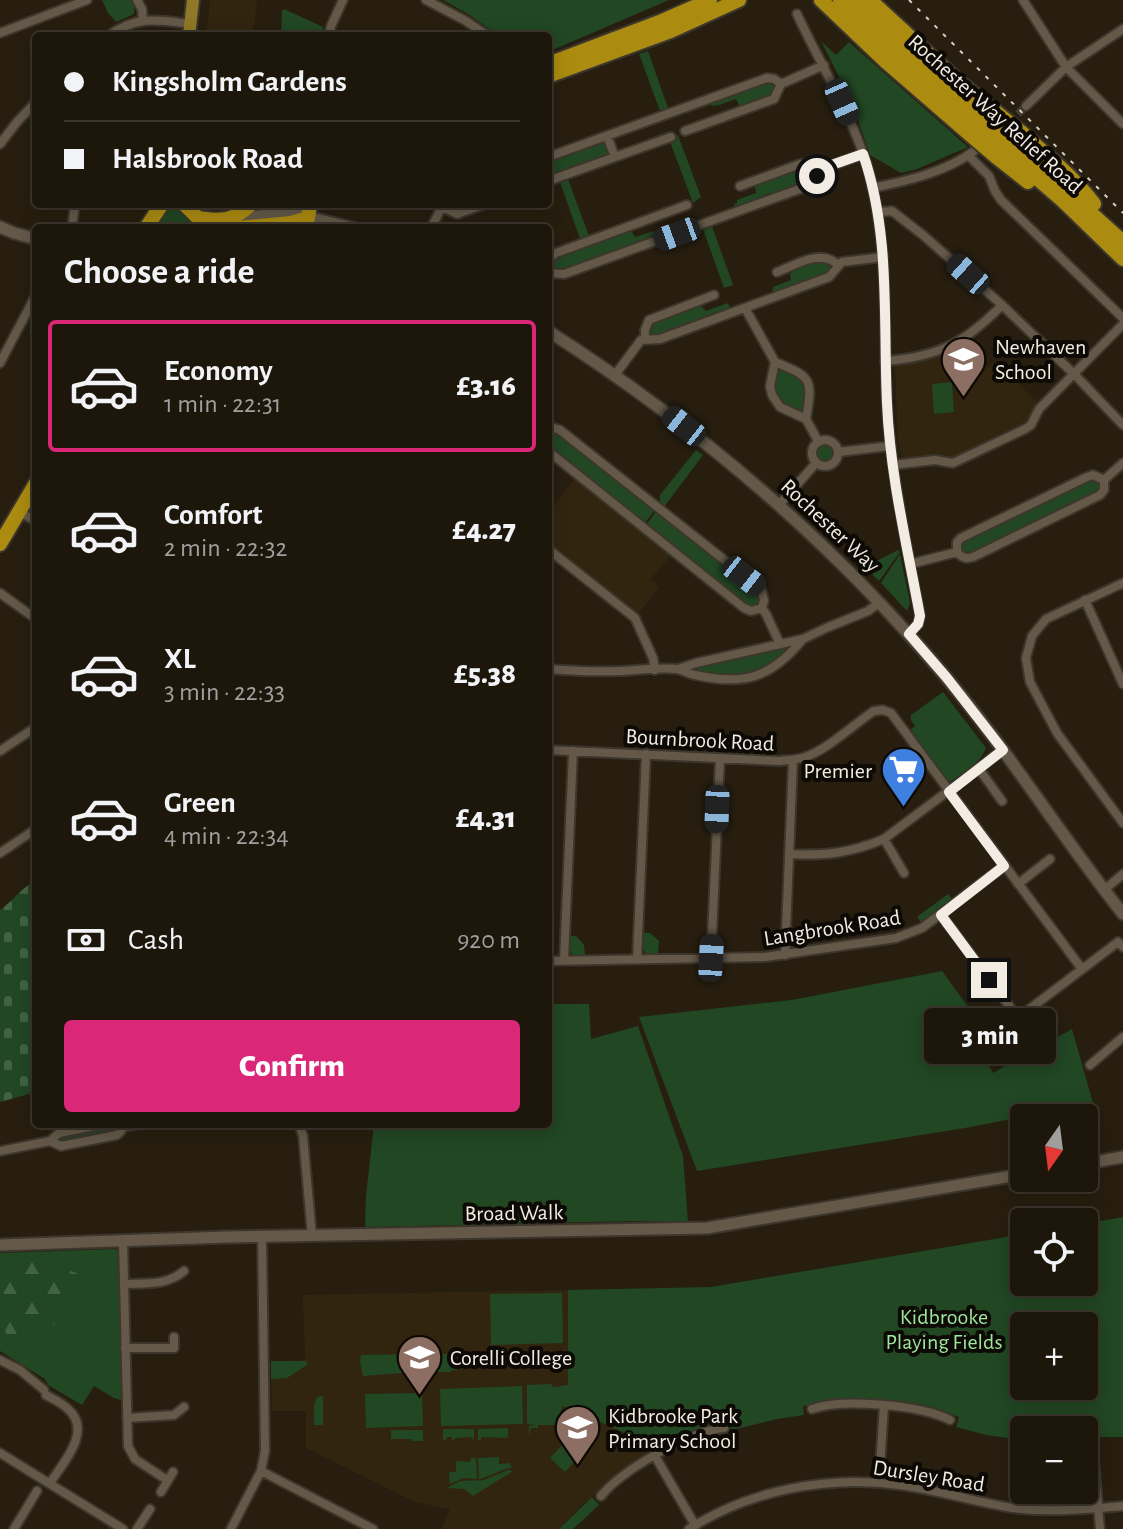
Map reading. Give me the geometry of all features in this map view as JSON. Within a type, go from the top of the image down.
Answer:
[{"type":"highway","points":[[552,62],[710,0]]},
{"type":"highway","points":[[552,75],[671,31],[739,0]]},
{"type":"highway","points":[[821,0],[905,79],[990,131],[1113,238]]},
{"type":"highway","name":"Rochester Way Relief Road","points":[[840,0],[861,6],[921,77],[990,131]]},
{"type":"highway","points":[[861,6],[959,82],[990,131],[1087,195],[1123,259]]},
{"type":"highway","points":[[290,224],[309,211]]},
{"type":"highway","points":[[200,223],[216,220],[262,224]]},
{"type":"highway","points":[[0,544],[32,490]]},
{"type":"main road","points":[[190,30],[193,0]]},
{"type":"street","points":[[0,33],[87,0]]},
{"type":"street","points":[[137,0],[143,20]]},
{"type":"street","points":[[330,32],[343,0]]},
{"type":"street","points":[[426,0],[482,32]]},
{"type":"street","points":[[1023,0],[1066,67],[1123,124]]},
{"type":"street","points":[[797,14],[853,128],[878,212],[883,257],[890,446],[920,616],[918,624],[909,634]]},
{"type":"street","points":[[113,32],[143,20],[190,30]]},
{"type":"street","points":[[1026,106],[1066,67],[1123,29]]},
{"type":"street","points":[[685,131],[774,99],[781,84],[824,65]]},
{"type":"street","points":[[552,156],[767,78],[781,84]]},
{"type":"street","points":[[0,144],[32,106]]},
{"type":"street","points":[[872,188],[912,179],[990,131]]},
{"type":"street","points":[[893,465],[935,460],[953,463],[1025,429],[1031,425],[1039,409],[1123,321],[1001,200],[989,176],[990,131]]},
{"type":"street","points":[[607,136],[615,157]]},
{"type":"street","points":[[552,180],[671,137]]},
{"type":"street","points":[[552,273],[564,274],[808,186],[826,167],[863,154]]},
{"type":"street","points":[[740,186],[805,163],[819,172]]},
{"type":"street","points":[[552,256],[687,205]]},
{"type":"street","points":[[448,208],[457,214],[474,208]]},
{"type":"street","points":[[237,223],[309,211],[343,224]]},
{"type":"street","points":[[878,212],[892,211],[899,215],[1002,305],[1123,425]]},
{"type":"street","points":[[0,227],[32,238]]},
{"type":"street","points":[[777,272],[820,257],[830,258],[838,265]]},
{"type":"street","points":[[615,375],[638,342],[660,339],[829,277],[838,265],[846,261],[883,257]]},
{"type":"street","points":[[645,339],[649,320],[714,295]]},
{"type":"street","points":[[0,363],[32,303]]},
{"type":"street","points":[[885,361],[921,356],[953,345],[971,334],[1002,305]]},
{"type":"street","points":[[745,308],[775,362],[801,373],[810,388],[806,419],[818,441]]},
{"type":"street","name":"Rochester Way","points":[[552,334],[615,375],[707,444],[834,555],[947,678],[1123,914]]},
{"type":"street","points":[[775,362],[770,386],[772,395],[780,407],[806,419]]},
{"type":"street","points":[[552,427],[560,430],[761,589],[764,600],[762,608],[780,644]]},
{"type":"street","points":[[818,441],[831,441],[837,448],[836,461],[829,466],[816,463],[811,456],[818,441]]},
{"type":"street","points":[[838,452],[890,446]]},
{"type":"street","points":[[552,454],[744,608],[751,611],[762,608]]},
{"type":"street","points":[[779,505],[816,463]]},
{"type":"street","points":[[1104,480],[1093,475],[1087,477],[1020,509],[961,538],[957,542],[957,552],[968,559],[1100,495],[1104,490],[1104,480],[1123,463]]},
{"type":"street","points":[[19,512],[32,519]]},
{"type":"street","points":[[552,552],[635,618],[653,658],[655,670]]},
{"type":"street","points":[[910,564],[957,552]]},
{"type":"street","points":[[1123,583],[1040,624],[1027,651],[1027,673],[1043,709],[1067,749],[1123,823]]},
{"type":"street","points":[[0,593],[32,616]]},
{"type":"street","points":[[1085,600],[1123,684]]},
{"type":"street","points":[[552,669],[677,669],[803,639],[868,611],[880,602]]},
{"type":"street","points":[[677,669],[696,675],[747,679],[782,662],[803,639]]},
{"type":"street","name":"Bournbrook Road","points":[[552,750],[793,760],[819,750],[874,711],[883,710],[891,713],[949,792]]},
{"type":"street","points":[[0,751],[32,730]]},
{"type":"street","points":[[789,854],[842,853],[884,839],[1003,750]]},
{"type":"street","points":[[564,960],[573,751]]},
{"type":"street","points":[[637,959],[646,754]]},
{"type":"street","points":[[711,958],[720,758]]},
{"type":"street","points":[[785,955],[793,760]]},
{"type":"street","points":[[979,769],[1002,801]]},
{"type":"street","points":[[949,792],[1082,969]]},
{"type":"street","points":[[0,853],[32,832]]},
{"type":"street","points":[[884,839],[904,873]]},
{"type":"street","points":[[1018,884],[1050,859]]},
{"type":"street","name":"Langbrook Road","points":[[552,961],[785,955],[896,938],[922,928],[1004,866]]},
{"type":"street","points":[[1104,890],[1123,874]]},
{"type":"street","points":[[941,915],[1018,1014],[1023,1014],[1082,969],[1120,945]]},
{"type":"street","points":[[1090,1065],[1123,1037]]},
{"type":"street","points":[[0,1151],[50,1141],[59,1133],[84,1128]]},
{"type":"street","points":[[50,1141],[61,1146],[117,1135],[120,1128]]},
{"type":"street","points":[[300,1128],[312,1236]]},
{"type":"street","points":[[1098,1161],[1123,1157]]},
{"type":"street","name":"Broad Walk","points":[[0,1245],[262,1236],[707,1228],[1010,1176]]},
{"type":"street","points":[[231,1529],[261,1471],[266,1437],[262,1236]]},
{"type":"street","points":[[123,1240],[127,1438],[130,1453],[141,1464],[170,1476],[161,1492]]},
{"type":"street","points":[[124,1284],[163,1283],[180,1274],[182,1286]]},
{"type":"street","points":[[174,1337],[174,1359]]},
{"type":"street","points":[[125,1348],[174,1348]]},
{"type":"street","points":[[0,1360],[20,1370],[68,1409],[75,1420],[78,1431],[74,1447],[50,1483]]},
{"type":"street","points":[[812,1409],[837,1404],[884,1405],[924,1410],[950,1420]]},
{"type":"street","points":[[879,1482],[884,1405]]},
{"type":"street","points":[[127,1418],[177,1419],[184,1407]]},
{"type":"street","points":[[601,1496],[623,1476],[655,1456],[711,1429],[724,1428]]},
{"type":"street","points":[[0,1453],[120,1528]]},
{"type":"street","points":[[655,1456],[692,1527]]},
{"type":"street","points":[[261,1471],[373,1529]]},
{"type":"street","name":"Dursley Road","points":[[692,1527],[741,1503],[789,1489],[834,1483],[879,1482],[1012,1507],[1058,1511],[1123,1506]]},
{"type":"street","points":[[14,1529],[37,1491]]},
{"type":"street","points":[[1098,1504],[1100,1529]]},
{"type":"street","points":[[137,1529],[150,1509]]},
{"type":"shaded area","points":[[210,0],[257,0],[253,32],[206,32]]},
{"type":"shaded area","name":"Newhaven School","points":[[964,344],[987,367],[995,361],[1038,403],[1027,421],[949,459],[932,455],[902,459],[898,438],[895,366],[923,361]]},
{"type":"shaded area","points":[[575,478],[671,555],[651,579],[659,587],[638,614],[552,545],[552,508]]},
{"type":"shaded area","name":"Corelli College","points":[[568,1290],[568,1385],[662,1449],[622,1473],[581,1506],[559,1529],[441,1529],[450,1509],[415,1502],[306,1448],[306,1411],[272,1411],[271,1361],[305,1360],[303,1295]]},
{"type":"green space","points":[[102,0],[131,0],[134,14],[116,22]]},
{"type":"green space","points":[[443,0],[669,0],[552,50],[552,32],[493,32]]},
{"type":"green space","points":[[284,9],[323,27],[323,32],[281,32]]},
{"type":"green space","points":[[821,41],[836,55],[849,42],[968,147],[901,173],[870,155],[848,97]]},
{"type":"green space","points":[[648,51],[668,108],[660,111],[639,54]]},
{"type":"green space","points":[[765,81],[775,88],[772,96],[743,107],[736,99],[712,106],[710,101],[756,87]]},
{"type":"green space","points":[[678,135],[701,197],[693,203],[669,139]]},
{"type":"green space","points":[[601,141],[607,145],[609,151],[606,157],[552,174],[552,160],[596,146]]},
{"type":"green space","points":[[803,167],[812,171],[809,181],[736,208],[734,204],[737,200],[756,193],[757,183]]},
{"type":"green space","points":[[568,179],[589,236],[580,239],[560,182]]},
{"type":"green space","points":[[167,208],[174,208],[186,215],[192,224],[157,224]]},
{"type":"green space","points":[[712,226],[733,285],[724,288],[703,229]]},
{"type":"green space","points":[[626,230],[635,237],[654,231],[659,236],[565,270],[557,270],[553,266],[555,258]]},
{"type":"green space","points":[[822,260],[829,262],[829,273],[772,295],[773,287],[791,280],[790,274],[794,270]]},
{"type":"green space","points":[[728,303],[731,310],[714,313],[706,319],[658,336],[650,330],[652,322],[699,304],[706,311]]},
{"type":"green space","points":[[780,367],[804,384],[806,395],[802,412],[781,405],[773,390],[776,369]]},
{"type":"green space","points":[[952,382],[954,412],[934,414],[932,384]]},
{"type":"green space","points":[[552,430],[652,506],[654,511],[643,525],[552,451]]},
{"type":"green space","points":[[825,443],[832,446],[835,453],[832,460],[825,463],[818,460],[815,453],[818,446]]},
{"type":"green space","points":[[696,450],[703,455],[664,507],[660,505],[660,495]]},
{"type":"green space","points":[[1093,478],[1100,484],[1099,493],[968,556],[961,551],[961,542]]},
{"type":"green space","points":[[657,510],[759,591],[761,602],[757,607],[748,607],[649,529],[647,524]]},
{"type":"green space","points":[[898,550],[900,552],[879,581],[865,567]]},
{"type":"green space","points":[[900,554],[910,603],[907,611],[881,583]]},
{"type":"green space","points":[[782,646],[788,648],[787,654],[757,673],[730,676],[698,671],[701,664]]},
{"type":"green space","points":[[943,692],[986,748],[975,763],[950,782],[910,730],[915,726],[911,715]]},
{"type":"green space","points":[[32,882],[32,1093],[0,1102],[0,910]]},
{"type":"green space","points":[[948,894],[952,899],[921,922],[917,917]]},
{"type":"green space","points":[[643,933],[650,933],[659,941],[658,954],[646,954]]},
{"type":"green space","points":[[569,936],[576,936],[584,945],[585,955],[573,955],[569,951]]},
{"type":"green space","points":[[942,971],[991,1038],[978,1048],[993,1073],[1072,1029],[1093,1103],[1010,1104],[1010,1119],[697,1171],[639,1017],[792,1000]]},
{"type":"green space","points":[[552,1004],[589,1004],[591,1039],[638,1026],[683,1156],[688,1222],[365,1227],[374,1128],[552,1128]]},
{"type":"green space","points":[[117,1128],[117,1131],[62,1143],[58,1138],[60,1135]]},
{"type":"green space","name":"Kidbrooke Playing Fields","points":[[1123,1217],[1123,1437],[1098,1437],[1098,1416],[1010,1416],[1010,1438],[986,1435],[956,1427],[959,1417],[933,1407],[900,1402],[803,1406],[804,1415],[732,1430],[728,1420],[662,1449],[563,1406],[555,1425],[538,1425],[538,1428],[531,1428],[529,1436],[529,1426],[535,1425],[527,1424],[527,1385],[568,1385],[568,1290],[711,1287],[1010,1236],[1010,1296],[1098,1296],[1098,1221]]},
{"type":"green space","points":[[116,1249],[124,1401],[94,1386],[82,1405],[0,1351],[0,1253]]},
{"type":"green space","points":[[33,1260],[67,1269],[89,1279],[74,1303],[56,1322],[35,1333],[6,1334],[2,1300],[8,1266]]},
{"type":"green space","points":[[562,1293],[563,1343],[491,1345],[490,1294]]},
{"type":"green space","points":[[411,1354],[414,1357],[414,1372],[363,1376],[361,1355]]},
{"type":"green space","points":[[456,1354],[457,1370],[422,1372],[420,1357]]},
{"type":"green space","points":[[271,1361],[307,1361],[307,1365],[287,1378],[271,1379]]},
{"type":"green space","points":[[522,1386],[523,1424],[441,1426],[440,1389]]},
{"type":"green space","points":[[422,1393],[423,1426],[366,1428],[365,1394]]},
{"type":"green space","points":[[323,1396],[323,1425],[314,1425],[314,1404],[317,1397]]},
{"type":"green space","points":[[508,1428],[508,1438],[482,1437],[478,1440],[478,1429]]},
{"type":"green space","points":[[578,1428],[593,1442],[565,1472],[550,1458]]},
{"type":"green space","points":[[443,1429],[474,1429],[474,1440],[471,1437],[452,1440],[452,1437],[447,1437],[443,1440]]},
{"type":"green space","points":[[391,1430],[423,1430],[423,1441],[391,1439]]},
{"type":"green space","points":[[499,1457],[499,1464],[510,1463],[512,1468],[479,1479],[478,1458]]},
{"type":"green space","points":[[471,1458],[476,1458],[477,1479],[464,1478],[450,1484],[449,1472],[456,1472],[456,1461],[470,1462]]},
{"type":"green space","points":[[508,1470],[513,1471],[473,1496],[464,1489],[447,1488],[460,1481],[484,1480]]},
{"type":"green space","points":[[592,1497],[599,1505],[573,1529],[559,1529]]},
{"type":"tunnel","points":[[1018,114],[1026,106]]},
{"type":"railway","points":[[909,0],[1123,213]]},
{"type":"place","name":"Newhaven School","points":[[964,398]]},
{"type":"place","name":"Premier","points":[[903,809]]},
{"type":"place","name":"Corelli College","points":[[419,1396]]},
{"type":"place","name":"Kidbrooke Park Primary School","points":[[577,1467]]},
{"type":"route","points":[[817,176],[826,167],[863,154],[878,212],[883,257],[890,446],[920,616],[918,624],[909,634],[1003,750],[949,792],[1004,866],[941,915],[989,980]]}]
